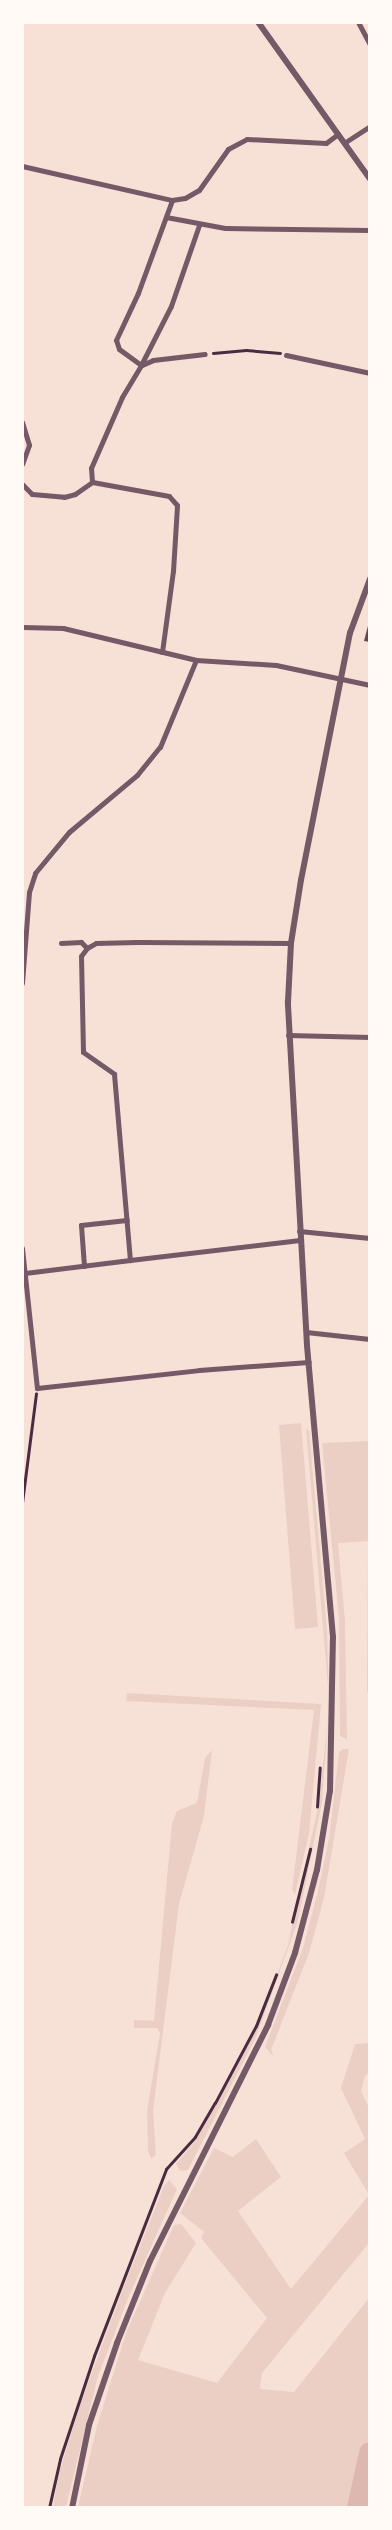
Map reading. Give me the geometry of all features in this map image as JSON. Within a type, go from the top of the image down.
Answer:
[{"type":"street","points":[[258,22],[370,180]]},
{"type":"street","points":[[358,22],[370,45]]},
{"type":"street","points":[[344,143],[370,126]]},
{"type":"street","points":[[22,166],[172,200],[199,190],[228,149],[247,139],[326,143],[338,134]]},
{"type":"street","points":[[141,365],[119,349],[116,340],[138,293],[172,200]]},
{"type":"street","points":[[166,217],[199,225],[266,230],[370,230]]},
{"type":"street","points":[[92,482],[91,468],[99,445],[172,306],[199,225]]},
{"type":"street","points":[[141,365],[154,360],[205,354]]},
{"type":"street","points":[[286,355],[370,372]]},
{"type":"street","points":[[22,422],[29,446],[22,464]]},
{"type":"street","points":[[22,484],[32,494],[64,497],[75,494],[92,482],[169,496],[177,506],[173,571],[162,652]]},
{"type":"street","points":[[72,2508],[90,2425],[117,2343],[150,2262],[268,2025],[295,1953],[317,1870],[330,1791],[334,1706],[334,1637],[306,1332],[299,1231],[288,1035],[290,942],[350,633],[370,579]]},
{"type":"street","points":[[22,627],[63,628],[196,660],[276,665],[341,677],[370,685]]},
{"type":"street","points":[[22,982],[29,892],[35,873],[69,832],[137,776],[160,747],[196,660]]},
{"type":"street","points":[[61,943],[81,942],[87,948]]},
{"type":"street","points":[[130,1260],[114,1074],[83,1052],[81,956],[87,948],[96,943],[290,942]]},
{"type":"street","points":[[288,1035],[370,1037]]},
{"type":"street","points":[[84,1266],[81,1225],[127,1220]]},
{"type":"street","points":[[299,1231],[370,1238]]},
{"type":"street","points":[[25,1273],[300,1240]]},
{"type":"street","points":[[22,1248],[37,1388],[200,1370],[309,1362]]},
{"type":"street","points":[[306,1332],[370,1339]]},
{"type":"path","points":[[205,354],[246,350],[286,355]]},
{"type":"path","points":[[22,1503],[37,1388]]},
{"type":"path","points":[[316,1812],[321,1760]]},
{"type":"path","points":[[290,1930],[310,1847]]},
{"type":"path","points":[[49,2508],[60,2458],[94,2356],[166,2169],[195,2137],[215,2103],[256,2026],[279,1966]]},
{"type":"shaded area","points":[[301,1423],[318,1627],[295,1629],[279,1425]]},
{"type":"shaded area","points":[[306,1428],[309,1431],[327,1630],[329,1698]]},
{"type":"shaded area","points":[[369,1441],[369,1692],[367,1692],[368,1541],[338,1543],[345,1621],[347,1739],[340,1736],[339,1619],[322,1443]]},
{"type":"shaded area","points":[[127,1693],[321,1704],[309,1834],[295,1895],[292,1890],[314,1710],[126,1701]]},
{"type":"shaded area","points":[[328,1719],[322,1802],[298,1921],[256,2037],[188,2170],[180,2171],[176,2164],[197,2139],[259,2023],[288,1945],[319,1802]]},
{"type":"shaded area","points":[[343,1749],[349,1749],[324,1898],[309,1953],[271,2050],[274,2057],[265,2047],[303,1948],[318,1891],[329,1839],[339,1752]]},
{"type":"shaded area","points":[[212,1750],[204,1816],[179,1904],[153,2111],[156,2155],[151,2159],[148,2150],[147,2110],[160,2033],[157,2028],[134,2028],[134,2020],[154,2021],[172,1823],[177,1811],[197,1803],[205,1758]]},
{"type":"shaded area","points":[[369,2043],[369,2072],[365,2076],[361,2091],[369,2108],[369,2195],[344,2153],[365,2139],[341,2088],[355,2044]]},
{"type":"shaded area","points":[[256,2139],[281,2177],[238,2211],[291,2289],[369,2195],[369,2243],[262,2373],[260,2389],[294,2392],[369,2298],[369,2507],[78,2507],[97,2426],[126,2333],[174,2225],[181,2224],[196,2243],[165,2293],[138,2360],[217,2383],[267,2318],[201,2238],[204,2232],[180,2213],[214,2148],[233,2157]]},
{"type":"shaded area","points":[[169,2180],[177,2189],[129,2296],[98,2376],[66,2507],[53,2507],[59,2473],[81,2402],[124,2286],[164,2186]]},
{"type":"building","points":[[370,622],[370,642],[364,641]]},
{"type":"waterway","points":[[358,2508],[370,2453]]}]
